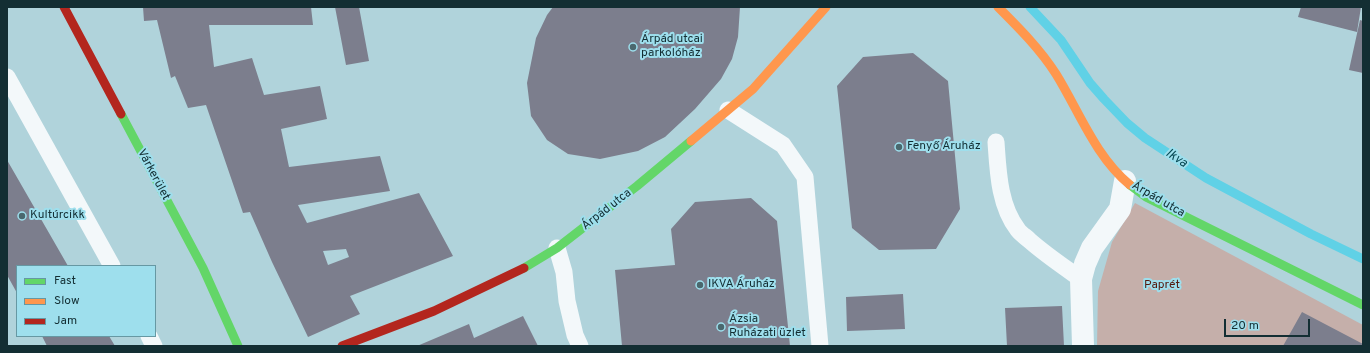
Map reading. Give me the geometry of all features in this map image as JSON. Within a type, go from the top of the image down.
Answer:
[{"type":"street","name":"Várkerület","points":[[64,7],[203,268],[238,346]]},
{"type":"street","name":"Árpád utca","points":[[342,346],[434,311],[523,269],[557,248],[637,186],[753,89],[826,7]]},
{"type":"street","name":"Árpád utca","points":[[998,7],[1033,42],[1057,75],[1082,122],[1106,160],[1125,181],[1146,197],[1363,305]]},
{"type":"street","points":[[1083,346],[1081,280],[1085,264],[1092,248],[1120,209],[1125,181]]},
{"type":"lane","points":[[7,76],[111,265]]},
{"type":"lane","points":[[728,110],[783,145],[805,177],[820,346]]},
{"type":"lane","points":[[996,142],[1002,196],[1018,231],[1081,280]]},
{"type":"lane","points":[[557,248],[564,272],[567,301],[580,346]]},
{"type":"lane","points":[[150,337],[154,346]]},
{"type":"green space","name":"Paprét","points":[[1135,203],[1363,325],[1363,346],[1097,346],[1098,291],[1112,242]]},
{"type":"building","points":[[143,7],[311,7],[313,25],[209,25],[214,67],[252,58],[264,95],[320,86],[327,119],[281,129],[289,167],[380,156],[390,191],[298,205],[307,223],[419,193],[453,256],[350,296],[360,314],[308,337],[250,212],[243,213],[206,105],[188,108],[175,76],[171,78],[157,20],[144,21]],"holes":[[[346,249],[349,257],[328,265],[323,251]]]},
{"type":"building","points":[[335,7],[359,7],[369,61],[346,65]]},
{"type":"building","points":[[553,7],[740,7],[738,37],[732,59],[721,79],[695,109],[665,137],[638,151],[600,159],[568,154],[547,140],[531,116],[527,83],[536,38],[547,15]]},
{"type":"building","points":[[1301,7],[1361,7],[1357,32],[1298,17]]},
{"type":"building","points":[[1360,20],[1363,21],[1363,73],[1349,70]]},
{"type":"building","name":"Fenyő Áruház","points":[[913,53],[948,81],[960,209],[936,249],[879,250],[852,228],[837,86],[863,57]]},
{"type":"building","points":[[7,160],[67,265],[16,265],[16,291],[7,275]]},
{"type":"building","name":"IKVA Áruház","points":[[751,198],[777,221],[790,346],[622,346],[615,270],[675,265],[671,229],[695,202]]},
{"type":"building","points":[[903,294],[905,329],[847,331],[846,297]]},
{"type":"building","points":[[1062,306],[1064,346],[1007,346],[1005,308]]},
{"type":"building","points":[[1302,312],[1363,344],[1363,346],[1283,346]]},
{"type":"building","points":[[523,316],[538,346],[417,346],[469,324],[474,338]]},
{"type":"building","points":[[42,337],[110,337],[115,346],[47,346]]},
{"type":"waterway","name":"Ikva","points":[[1030,7],[1061,40],[1090,83],[1104,99],[1127,123],[1145,138],[1206,178],[1311,234],[1363,259]]},
{"type":"traffic: fast","points":[[121,114],[203,268],[238,346]]},
{"type":"traffic: fast","points":[[524,268],[557,248],[637,186],[691,141]]},
{"type":"traffic: fast","points":[[1130,185],[1146,197],[1363,305]]},
{"type":"traffic: slow","points":[[691,141],[753,89],[826,7]]},
{"type":"traffic: slow","points":[[998,7],[1029,39],[1050,65],[1097,147],[1107,161],[1130,185]]},
{"type":"traffic: jam","points":[[64,7],[121,114]]},
{"type":"traffic: jam","points":[[342,346],[434,311],[524,268]]},
{"type":"place","name":"Árpád utcai parkolóház","points":[[633,47]]},
{"type":"place","name":"Fenyő Áruház","points":[[899,147]]},
{"type":"place","name":"Kultúrcikk","points":[[22,216]]},
{"type":"place","name":"IKVA Áruház","points":[[700,285]]},
{"type":"place","name":"Ázsia Ruházati üzlet","points":[[721,327]]}]
